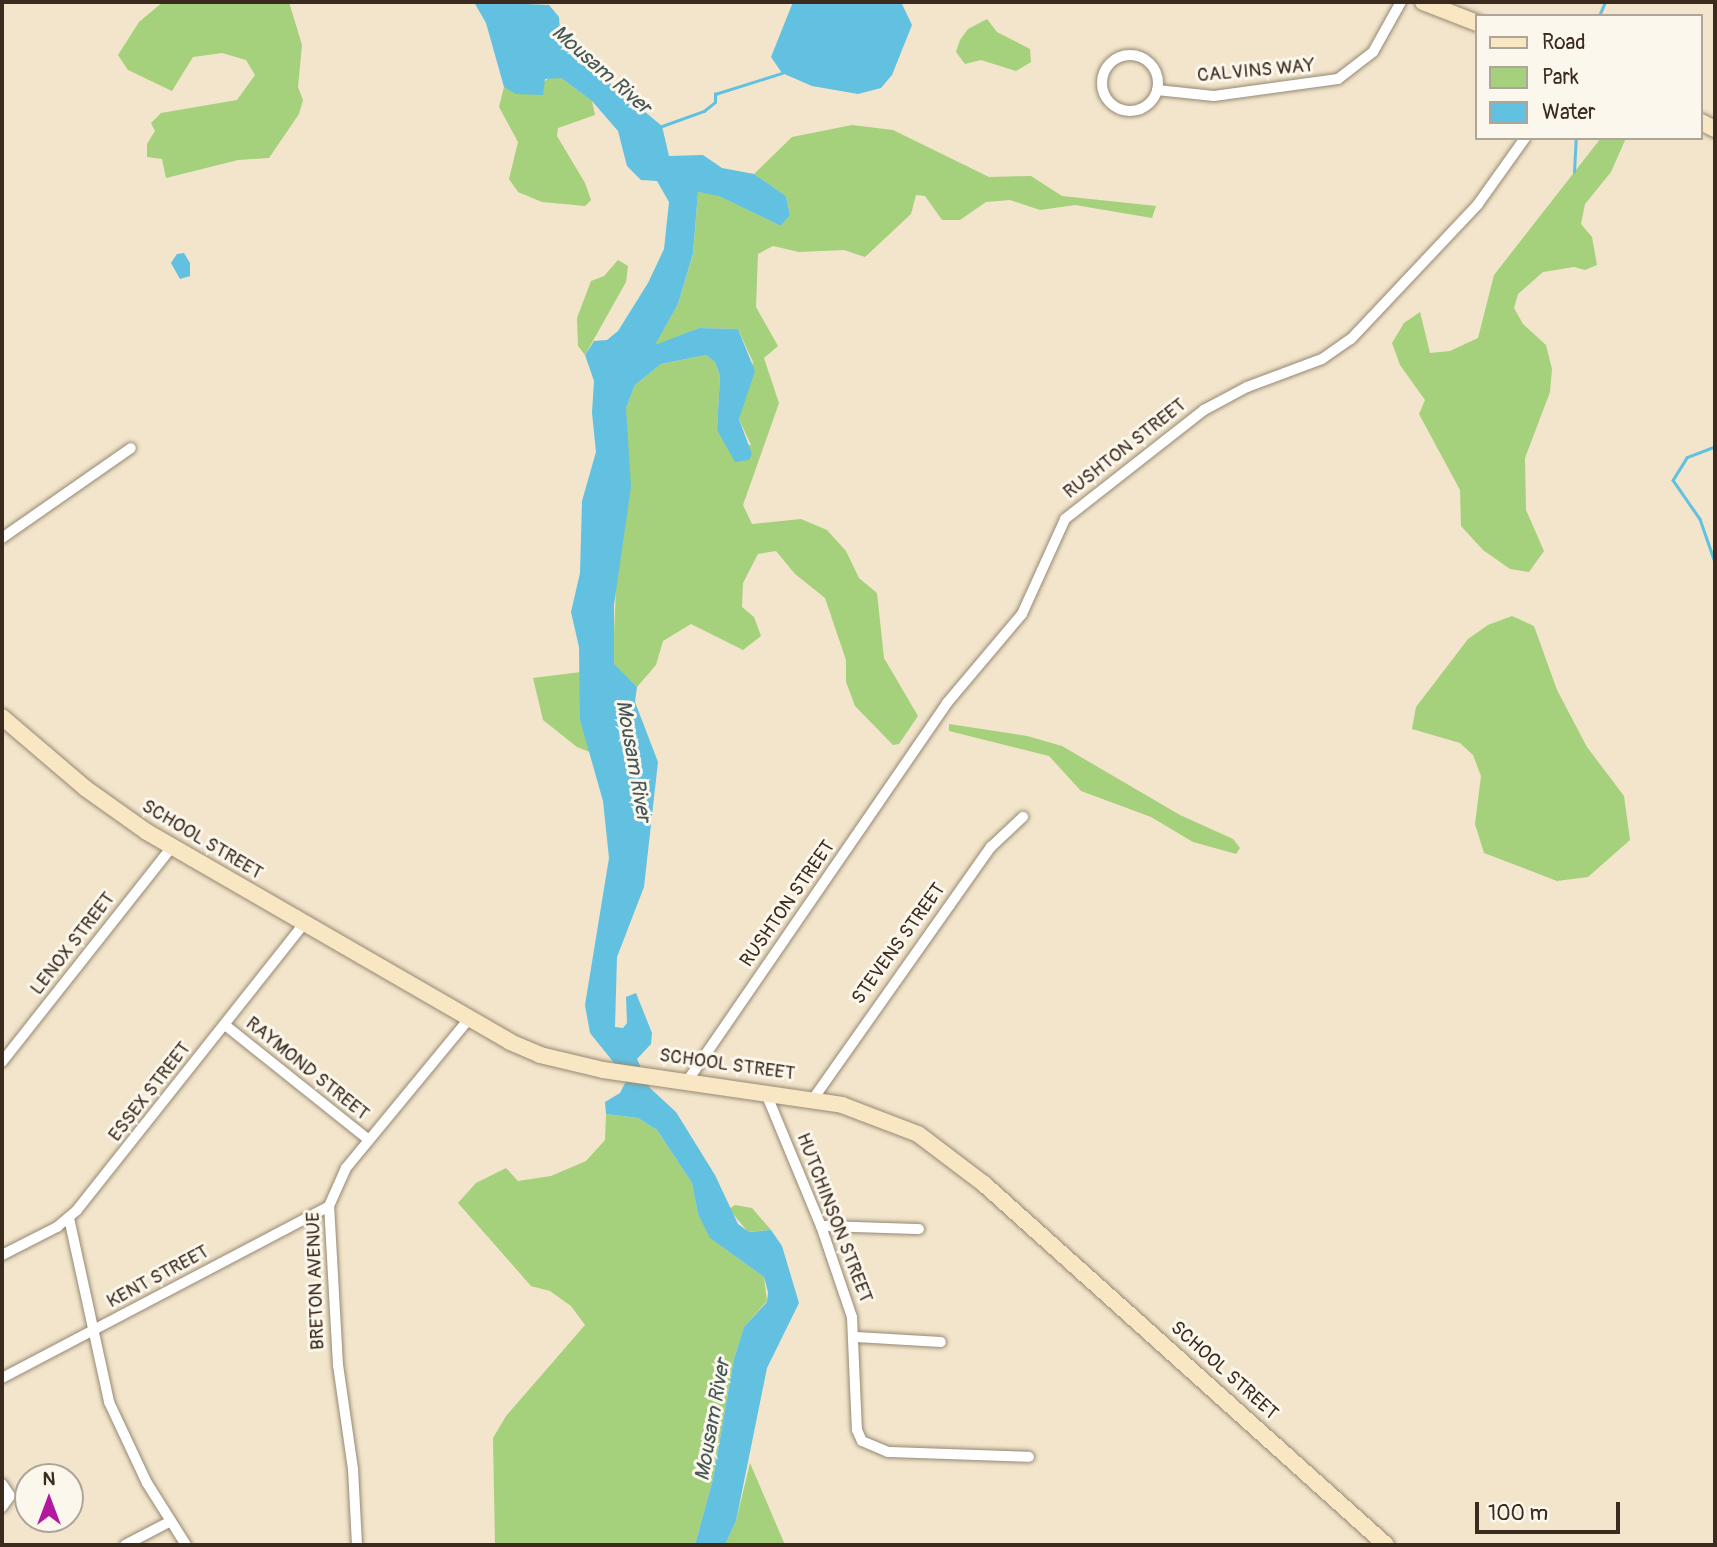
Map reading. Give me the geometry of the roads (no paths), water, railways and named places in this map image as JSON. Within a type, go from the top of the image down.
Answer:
[{"type":"street","name":"CALVINS WAY","points":[[1157,90],[1214,96],[1338,79],[1373,52],[1401,2]]},
{"type":"street","points":[[1423,2],[1476,23]]},
{"type":"street","points":[[1134,55],[1153,67],[1157,90],[1140,109],[1120,109],[1106,98],[1102,76],[1116,58],[1134,55]]},
{"type":"street","name":"RUSHTON STREET","points":[[688,1080],[947,703],[1022,614],[1065,519],[1203,410],[1247,387],[1322,359],[1351,339],[1478,204],[1524,140]]},
{"type":"street","points":[[2,538],[131,448]]},
{"type":"street","name":"SCHOOL STREET","points":[[2,717],[85,788],[171,848],[468,1020],[540,1055],[620,1072],[813,1099],[886,1118],[951,1156],[1386,1545]]},
{"type":"street","name":"STEVENS STREET","points":[[813,1099],[974,870],[1023,817]]},
{"type":"street","name":"LENOX STREET","points":[[2,1062],[171,848]]},
{"type":"street","name":"ESSEX STREET","points":[[2,1255],[69,1218],[303,925]]},
{"type":"street","name":"BRETON AVENUE","points":[[357,1545],[353,1469],[337,1355],[329,1206],[346,1168],[468,1020]]},
{"type":"street","name":"RAYMOND STREET","points":[[225,1025],[368,1139]]},
{"type":"street","name":"HUTCHINSON STREET","points":[[765,1091],[821,1226],[856,1337],[857,1430],[865,1444],[888,1452],[1029,1457]]},
{"type":"street","name":"KENT STREET","points":[[2,1378],[329,1206]]},
{"type":"street","points":[[69,1218],[113,1412],[169,1522],[187,1545]]},
{"type":"street","points":[[821,1226],[919,1229]]},
{"type":"street","points":[[856,1337],[941,1342]]},
{"type":"street","points":[[2,1484],[10,1496],[2,1507]]},
{"type":"street","points":[[125,1545],[169,1522]]},
{"type":"water","name":"Mousam River","points":[[474,2],[549,5],[559,17],[561,42],[662,126],[669,156],[703,155],[722,168],[754,174],[786,196],[790,215],[781,226],[719,196],[698,192],[693,254],[678,304],[655,345],[699,328],[738,329],[755,371],[739,419],[752,454],[749,460],[735,462],[717,430],[720,376],[715,362],[706,355],[661,364],[635,385],[626,408],[631,487],[614,605],[614,664],[637,687],[635,702],[658,762],[644,887],[617,957],[615,1027],[623,1028],[627,1023],[626,997],[636,993],[652,1033],[651,1044],[637,1059],[650,1088],[676,1112],[715,1175],[738,1224],[749,1232],[771,1230],[782,1246],[799,1303],[767,1368],[736,1521],[725,1545],[695,1545],[713,1479],[734,1359],[744,1327],[767,1302],[768,1292],[764,1277],[710,1238],[698,1214],[692,1183],[657,1130],[638,1118],[606,1114],[605,1102],[620,1093],[627,1079],[590,1033],[585,1005],[609,858],[603,801],[580,720],[579,647],[571,612],[580,573],[582,501],[596,452],[592,413],[594,381],[585,355],[594,341],[607,340],[618,331],[648,283],[664,249],[669,202],[657,181],[641,180],[627,166],[618,131],[592,101],[561,78],[545,79],[543,95],[516,94],[504,87],[486,23]]},
{"type":"water","points":[[793,2],[901,2],[912,25],[892,75],[881,88],[858,94],[812,86],[782,73],[771,57]]},
{"type":"water","points":[[184,253],[190,263],[190,276],[180,279],[171,263],[177,254]]},
{"type":"waterway","points":[[1600,14],[1605,2]]},
{"type":"waterway","points":[[662,126],[704,111],[715,102],[715,94],[782,73]]},
{"type":"waterway","points":[[1574,172],[1576,140]]},
{"type":"waterway","points":[[1715,447],[1687,458],[1673,480],[1700,519],[1715,562]]}]
